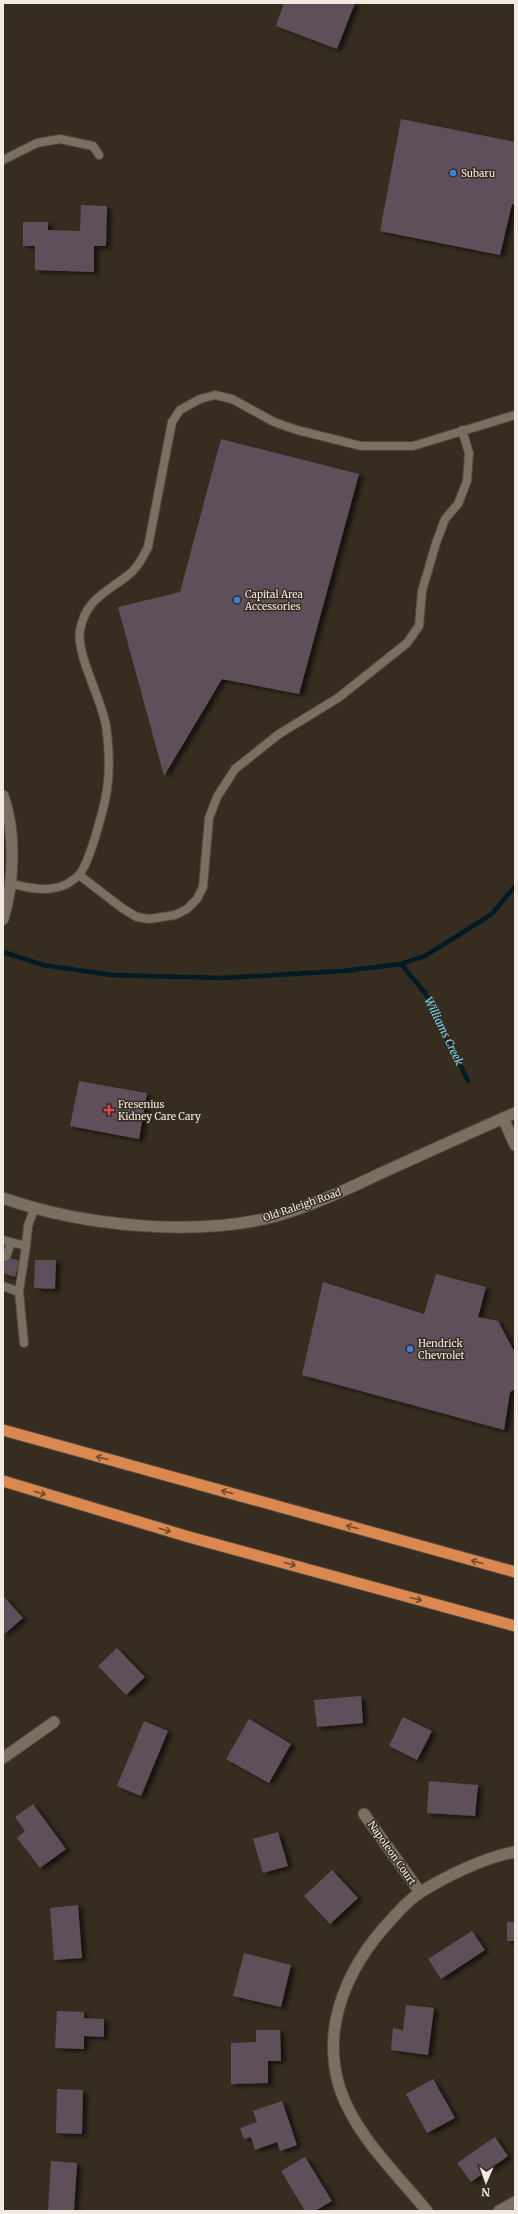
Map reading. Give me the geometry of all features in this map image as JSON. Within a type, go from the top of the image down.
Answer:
[{"type":"highway","points":[[3,1430],[515,1572]]},
{"type":"highway","points":[[3,1481],[189,1537],[515,1626]]},
{"type":"street","points":[[3,796],[11,841],[11,884],[4,917]]},
{"type":"street","name":"Old Raleigh Road","points":[[3,1198],[34,1209],[85,1218],[146,1225],[213,1226],[261,1219],[288,1212],[339,1193],[515,1113]]},
{"type":"street","points":[[503,1118],[515,1145]]},
{"type":"street","points":[[3,1758],[54,1722]]},
{"type":"street","name":"Napoleon Court","points":[[364,1814],[420,1892]]},
{"type":"street","points":[[427,2211],[363,2134],[349,2110],[340,2089],[335,2067],[335,2023],[341,2000],[357,1962],[384,1927],[420,1892],[464,1869],[515,1852]]},
{"type":"street","points":[[499,2211],[515,2202]]},
{"type":"lane","points":[[3,160],[37,143],[60,139],[93,146],[99,155]]},
{"type":"lane","points":[[11,884],[38,889],[53,889],[68,883],[79,875],[99,826],[107,789],[109,754],[106,725],[81,650],[79,632],[83,618],[89,606],[101,593],[128,575],[141,560],[148,547],[169,432],[180,410],[200,399],[215,395],[232,400],[274,422],[291,428],[361,446],[413,446],[515,414]]},
{"type":"lane","points":[[79,875],[122,908],[143,918],[162,919],[175,916],[187,909],[197,899],[203,887],[209,818],[217,797],[234,769],[279,734],[338,698],[406,642],[420,626],[422,591],[436,543],[445,519],[458,504],[467,481],[469,453],[462,430]]},
{"type":"lane","points":[[24,1343],[19,1292],[28,1226],[34,1209]]},
{"type":"lane","points":[[6,1257],[7,1242],[26,1246]]},
{"type":"lane","points":[[3,1286],[19,1292]]},
{"type":"building","points":[[284,3],[355,3],[337,49],[276,26]]},
{"type":"building","name":"Subaru","points":[[401,119],[515,142],[515,205],[512,204],[500,255],[380,231]]},
{"type":"building","points":[[81,205],[107,206],[106,246],[94,246],[94,272],[35,270],[35,246],[23,246],[23,222],[48,222],[48,230],[80,231]]},
{"type":"building","name":"Capital Area Accessories","points":[[221,439],[359,474],[299,694],[222,679],[164,776],[118,607],[180,592]]},
{"type":"building","name":"Fresenius Kidney Care Cary","points":[[79,1081],[147,1093],[139,1139],[70,1126]]},
{"type":"building","points":[[3,1256],[20,1261],[15,1277],[3,1273]]},
{"type":"building","points":[[35,1260],[56,1260],[55,1289],[34,1288]]},
{"type":"building","name":"Hendrick Chevrolet","points":[[436,1274],[486,1287],[478,1317],[498,1321],[515,1353],[515,1389],[510,1392],[504,1430],[302,1375],[323,1282],[424,1314]]},
{"type":"building","points":[[4,1597],[23,1618],[3,1635],[3,1598]]},
{"type":"building","points":[[117,1648],[145,1677],[126,1695],[98,1666]]},
{"type":"building","points":[[361,1696],[363,1723],[317,1727],[314,1700]]},
{"type":"building","points":[[403,1717],[432,1731],[417,1760],[389,1746]]},
{"type":"building","points":[[249,1719],[291,1744],[269,1783],[226,1759]]},
{"type":"building","points":[[144,1721],[168,1731],[141,1796],[117,1786]]},
{"type":"building","points":[[429,1781],[478,1785],[475,1816],[427,1813]]},
{"type":"building","points":[[33,1804],[66,1849],[40,1868],[17,1838],[25,1831],[15,1817]]},
{"type":"building","points":[[278,1832],[288,1866],[263,1873],[253,1839]]},
{"type":"building","points":[[332,1870],[358,1898],[330,1924],[304,1896]]},
{"type":"building","points":[[78,1905],[82,1958],[54,1960],[50,1908]]},
{"type":"building","points":[[507,1922],[515,1922],[515,1941],[507,1941]]},
{"type":"building","points":[[472,1931],[485,1950],[441,1979],[428,1959]]},
{"type":"building","points":[[244,1953],[291,1965],[281,2007],[233,1996]]},
{"type":"building","points":[[406,2005],[434,2008],[428,2055],[391,2050],[393,2028],[403,2030]]},
{"type":"building","points":[[57,2011],[84,2012],[84,2018],[104,2019],[104,2037],[84,2036],[84,2049],[55,2048]]},
{"type":"building","points":[[256,2030],[280,2030],[281,2061],[268,2061],[268,2083],[231,2084],[231,2043],[256,2042]]},
{"type":"building","points":[[433,2079],[455,2118],[427,2133],[406,2094]]},
{"type":"building","points":[[57,2089],[83,2090],[82,2134],[56,2133]]},
{"type":"building","points":[[282,2101],[297,2145],[280,2151],[277,2142],[255,2150],[251,2137],[244,2139],[240,2128],[257,2122],[253,2111]]},
{"type":"building","points":[[495,2137],[508,2156],[471,2182],[457,2163]]},
{"type":"building","points":[[305,2157],[332,2201],[315,2211],[305,2211],[281,2171]]},
{"type":"building","points":[[51,2161],[77,2163],[74,2211],[48,2211]]},
{"type":"waterway","points":[[3,952],[43,965],[112,975],[222,978],[343,971],[401,964],[425,956],[492,914],[515,886]]},
{"type":"waterway","name":"Williams Creek","points":[[401,964],[425,993],[468,1081]]},
{"type":"place","name":"Subaru","points":[[453,173]]},
{"type":"place","name":"Capital Area Accessories","points":[[237,600]]},
{"type":"place","name":"Fresenius Kidney Care Cary","points":[[109,1110]]},
{"type":"place","name":"Hendrick Chevrolet","points":[[410,1349]]}]
